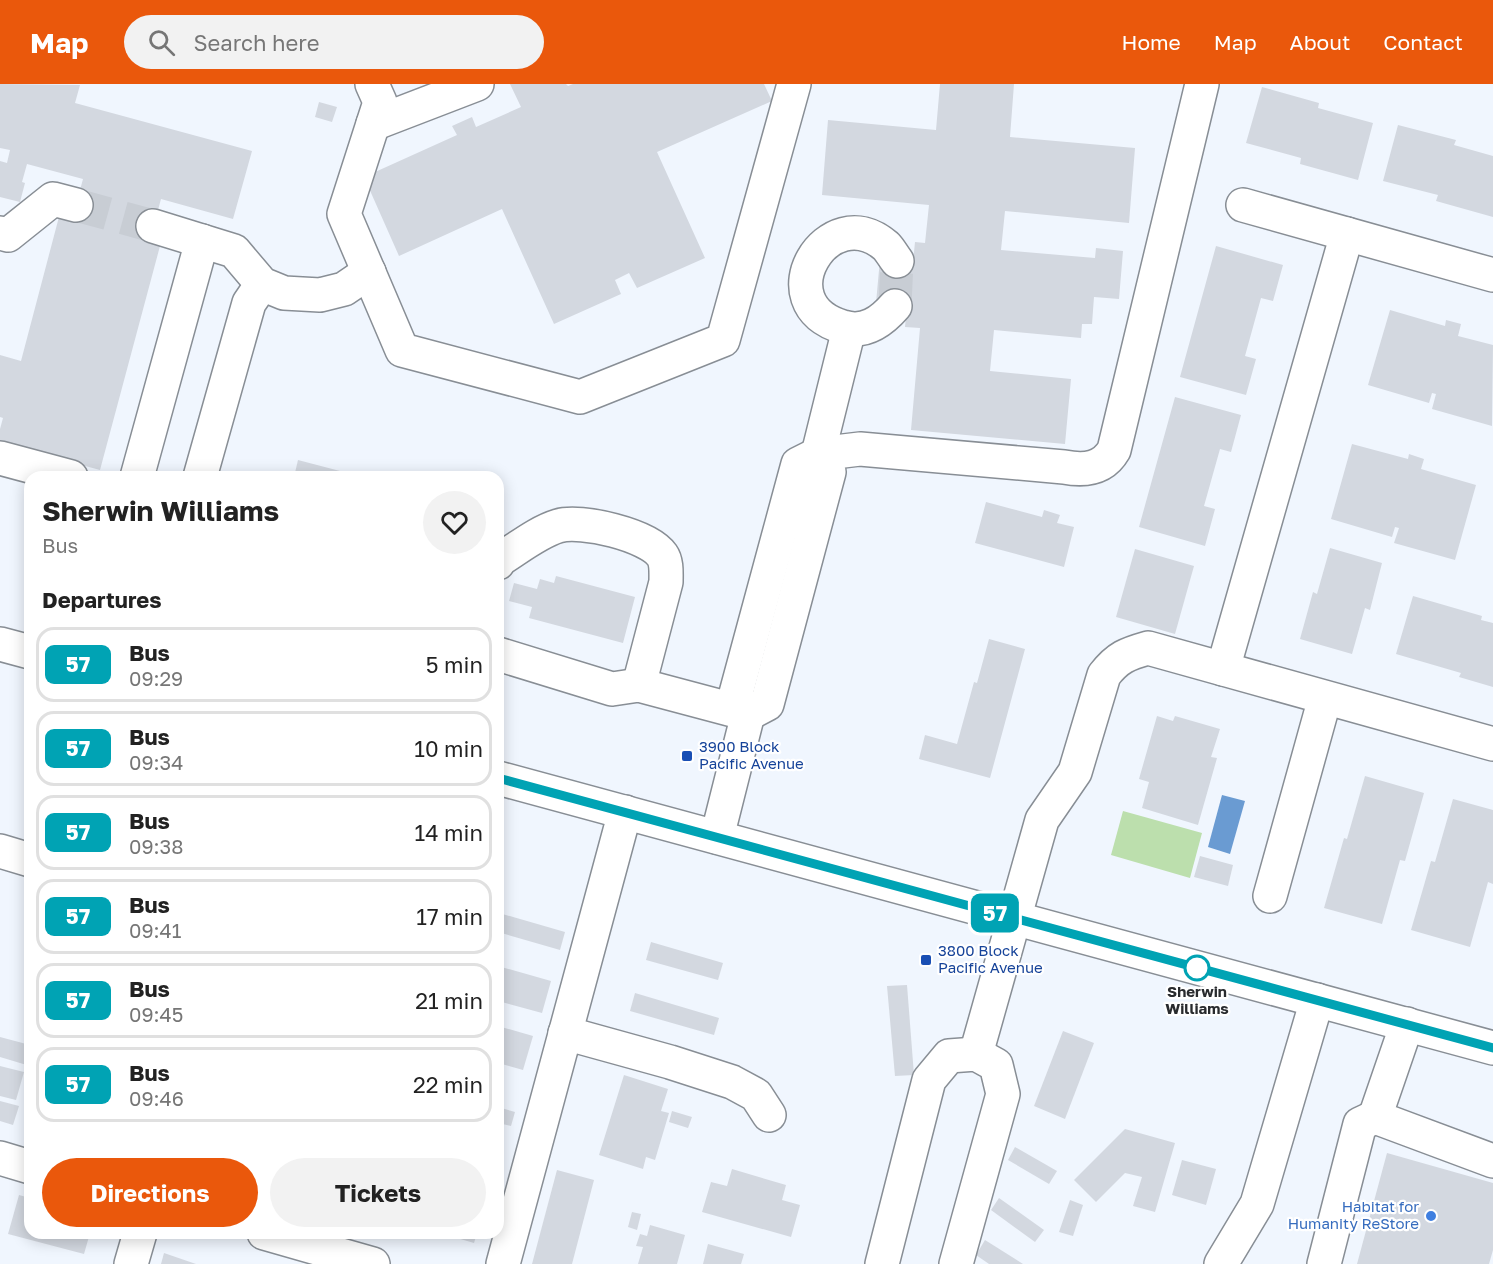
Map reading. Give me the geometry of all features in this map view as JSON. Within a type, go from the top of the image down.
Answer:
[{"type":"main road","points":[[372,84],[380,102],[344,214],[402,350],[580,397],[723,340],[794,84]]},
{"type":"main road","points":[[373,124],[477,84]]},
{"type":"main road","points":[[818,454],[861,449],[1082,470],[1108,461],[1114,450],[1202,84]]},
{"type":"main road","points":[[0,233],[8,236],[52,199],[76,205]]},
{"type":"main road","points":[[1243,204],[1493,275]]},
{"type":"main road","points":[[153,226],[234,251],[262,284],[284,293],[320,295],[344,289],[369,272]]},
{"type":"main road","points":[[895,306],[883,319],[867,327],[849,329],[831,324],[817,313],[808,297],[806,279],[809,262],[820,247],[835,237],[853,234],[870,237],[886,246],[897,261]]},
{"type":"main road","points":[[1223,669],[1347,234]]},
{"type":"main road","points":[[138,471],[202,241]]},
{"type":"main road","points":[[202,471],[249,303],[262,284]]},
{"type":"main road","points":[[504,656],[612,689],[639,685],[748,714],[767,704],[829,472],[818,454],[849,329]]},
{"type":"main road","points":[[0,458],[49,471]]},
{"type":"main road","points":[[504,557],[558,526],[578,523],[628,535],[648,544],[662,555],[666,569],[666,582],[639,685]]},
{"type":"main road","points":[[0,644],[24,650]]},
{"type":"main road","points":[[976,1054],[1042,820],[1075,772],[1104,675],[1114,662],[1130,653],[1148,648],[1493,744]]},
{"type":"main road","points":[[1270,896],[1325,698]]},
{"type":"main road","points":[[717,837],[748,714]]},
{"type":"main road","points":[[504,780],[1493,1048]]},
{"type":"main road","points":[[503,1264],[625,812]]},
{"type":"main road","points":[[0,851],[24,858]]},
{"type":"main road","points":[[1221,1264],[1257,1204],[1317,1000]]},
{"type":"main road","points":[[1376,1117],[1407,1024]]},
{"type":"main road","points":[[565,1033],[732,1082],[756,1095],[769,1115]]},
{"type":"main road","points":[[882,1264],[929,1080],[949,1056],[976,1054],[996,1065],[1003,1094],[956,1264]]},
{"type":"main road","points":[[1324,1264],[1360,1124],[1376,1117],[1493,1161]]},
{"type":"main road","points":[[0,1158],[24,1165]]},
{"type":"main road","points":[[131,1264],[138,1239]]},
{"type":"main road","points":[[285,1239],[373,1264]]},
{"type":"green space","points":[[1123,811],[1202,833],[1190,878],[1111,855]]},
{"type":"water","points":[[1222,795],[1245,801],[1230,854],[1208,847]]},
{"type":"building","points":[[0,84],[80,85],[75,103],[252,151],[233,219],[161,199],[149,243],[160,246],[100,470],[0,443],[3,418],[0,417],[0,355],[21,361],[60,213],[73,216],[83,179],[27,164],[20,202],[0,197],[0,161],[7,163],[10,150],[0,148]]},
{"type":"building","points":[[510,84],[566,84],[568,86],[573,84],[764,84],[772,101],[657,152],[705,258],[637,288],[629,273],[615,280],[621,294],[554,324],[502,209],[399,256],[364,177],[457,135],[452,126],[472,117],[476,127],[521,107]]},
{"type":"building","points":[[940,84],[1014,84],[1010,137],[1135,148],[1129,223],[1005,211],[1001,250],[1095,258],[1096,248],[1123,251],[1119,299],[1094,297],[1092,324],[1082,324],[1081,338],[994,330],[990,371],[1071,379],[1065,444],[911,430],[920,328],[905,327],[907,306],[876,303],[880,259],[913,262],[915,242],[925,243],[929,205],[822,195],[828,120],[936,130]]},
{"type":"building","points":[[1262,87],[1319,103],[1318,108],[1373,123],[1358,180],[1300,164],[1301,158],[1246,143]]},
{"type":"building","points":[[319,102],[337,107],[332,122],[315,117]]},
{"type":"building","points":[[1398,125],[1456,140],[1454,145],[1493,156],[1493,217],[1436,201],[1438,195],[1383,181]]},
{"type":"building","points":[[1216,246],[1283,265],[1273,301],[1261,298],[1245,356],[1256,359],[1246,395],[1180,377]]},
{"type":"building","points":[[1390,310],[1445,326],[1446,320],[1461,324],[1458,336],[1493,345],[1492,426],[1432,409],[1436,394],[1432,393],[1429,403],[1368,385]]},
{"type":"building","points":[[1175,397],[1241,415],[1231,452],[1220,449],[1204,506],[1215,509],[1205,546],[1139,527]]},
{"type":"building","points":[[1352,444],[1408,459],[1409,454],[1424,459],[1421,469],[1476,485],[1455,560],[1394,543],[1399,528],[1395,527],[1392,537],[1331,519]]},
{"type":"building","points":[[298,460],[340,471],[295,471]]},
{"type":"building","points":[[986,502],[1042,517],[1044,510],[1060,515],[1057,523],[1074,527],[1064,567],[975,543]]},
{"type":"building","points":[[1330,548],[1382,563],[1370,610],[1365,608],[1352,654],[1300,639],[1313,592],[1317,594]]},
{"type":"building","points":[[1135,549],[1194,566],[1175,634],[1116,617]]},
{"type":"building","points":[[556,576],[635,597],[623,643],[529,618],[532,607],[509,601],[514,583],[537,589],[540,579],[554,583]]},
{"type":"building","points":[[1413,596],[1482,616],[1481,620],[1493,623],[1493,687],[1459,677],[1461,673],[1396,654]]},
{"type":"building","points":[[989,639],[1025,649],[990,778],[919,759],[925,735],[957,744],[974,682],[977,683]]},
{"type":"building","points":[[1157,716],[1173,721],[1175,716],[1220,729],[1211,757],[1217,758],[1198,825],[1142,808],[1149,782],[1139,779]]},
{"type":"building","points":[[1365,776],[1424,793],[1405,861],[1400,860],[1382,924],[1324,908]]},
{"type":"building","points":[[1453,799],[1493,810],[1493,884],[1488,882],[1470,947],[1411,930],[1431,861],[1435,862]]},
{"type":"building","points":[[1200,856],[1233,865],[1228,886],[1194,877]]},
{"type":"building","points":[[504,914],[565,932],[560,950],[504,934]]},
{"type":"building","points":[[651,942],[723,963],[718,980],[646,960]]},
{"type":"building","points":[[504,968],[551,981],[542,1013],[504,1003]]},
{"type":"building","points":[[907,985],[914,1075],[895,1076],[887,986]]},
{"type":"building","points":[[635,993],[719,1018],[714,1035],[630,1011]]},
{"type":"building","points":[[504,1028],[533,1036],[523,1070],[504,1065]]},
{"type":"building","points":[[1063,1031],[1094,1043],[1065,1119],[1034,1106]]},
{"type":"building","points":[[0,1037],[24,1043],[24,1064],[0,1057]]},
{"type":"building","points":[[0,1066],[24,1072],[16,1100],[0,1096]]},
{"type":"building","points":[[624,1075],[668,1089],[661,1111],[669,1113],[655,1160],[646,1157],[643,1169],[599,1155]]},
{"type":"building","points":[[0,1101],[19,1106],[13,1125],[0,1121]]},
{"type":"building","points":[[504,1109],[515,1112],[511,1126],[504,1124]]},
{"type":"building","points":[[672,1111],[692,1117],[688,1128],[669,1122]]},
{"type":"building","points":[[1125,1129],[1175,1143],[1155,1212],[1133,1206],[1142,1177],[1125,1173],[1096,1202],[1074,1180]]},
{"type":"building","points":[[1015,1147],[1057,1171],[1049,1184],[1008,1160]]},
{"type":"building","name":"Habitat for Humanity ReStore","points":[[1387,1153],[1493,1183],[1493,1250],[1489,1264],[1357,1264]]},
{"type":"building","points":[[1182,1160],[1216,1169],[1206,1205],[1172,1195]]},
{"type":"building","points":[[732,1169],[786,1185],[782,1200],[800,1205],[791,1237],[702,1212],[711,1182],[727,1186]]},
{"type":"building","points":[[557,1170],[594,1180],[572,1264],[532,1264]]},
{"type":"building","points":[[19,1195],[24,1196],[24,1238],[8,1234]]},
{"type":"building","points":[[999,1198],[1044,1230],[1035,1242],[991,1210]]},
{"type":"building","points":[[1070,1200],[1083,1205],[1073,1236],[1059,1232]]},
{"type":"building","points":[[632,1212],[641,1214],[637,1230],[628,1227]]},
{"type":"building","points":[[650,1225],[685,1235],[677,1264],[638,1264],[643,1247],[636,1246],[640,1234],[647,1236]]},
{"type":"building","points":[[27,1239],[88,1239],[84,1254]]},
{"type":"building","points":[[460,1239],[475,1239],[474,1243]]},
{"type":"building","points":[[985,1240],[1023,1264],[989,1264],[976,1255]]},
{"type":"building","points":[[708,1244],[744,1254],[741,1264],[703,1264]]},
{"type":"building","points":[[164,1253],[196,1264],[161,1264]]},
{"type":"tunnel","points":[[76,205],[153,226]]},
{"type":"tunnel","points":[[895,306],[897,261]]},
{"type":"bus line","name":"57","points":[[504,780],[1493,1048]]},
{"type":"place","name":"3900 Block Pacific Avenue","points":[[687,756]]},
{"type":"place","name":"3800 Block Pacific Avenue","points":[[926,960]]},
{"type":"place","name":"Sherwin Williams","points":[[1197,968]]},
{"type":"place","name":"Habitat for Humanity ReStore","points":[[1431,1216]]}]
